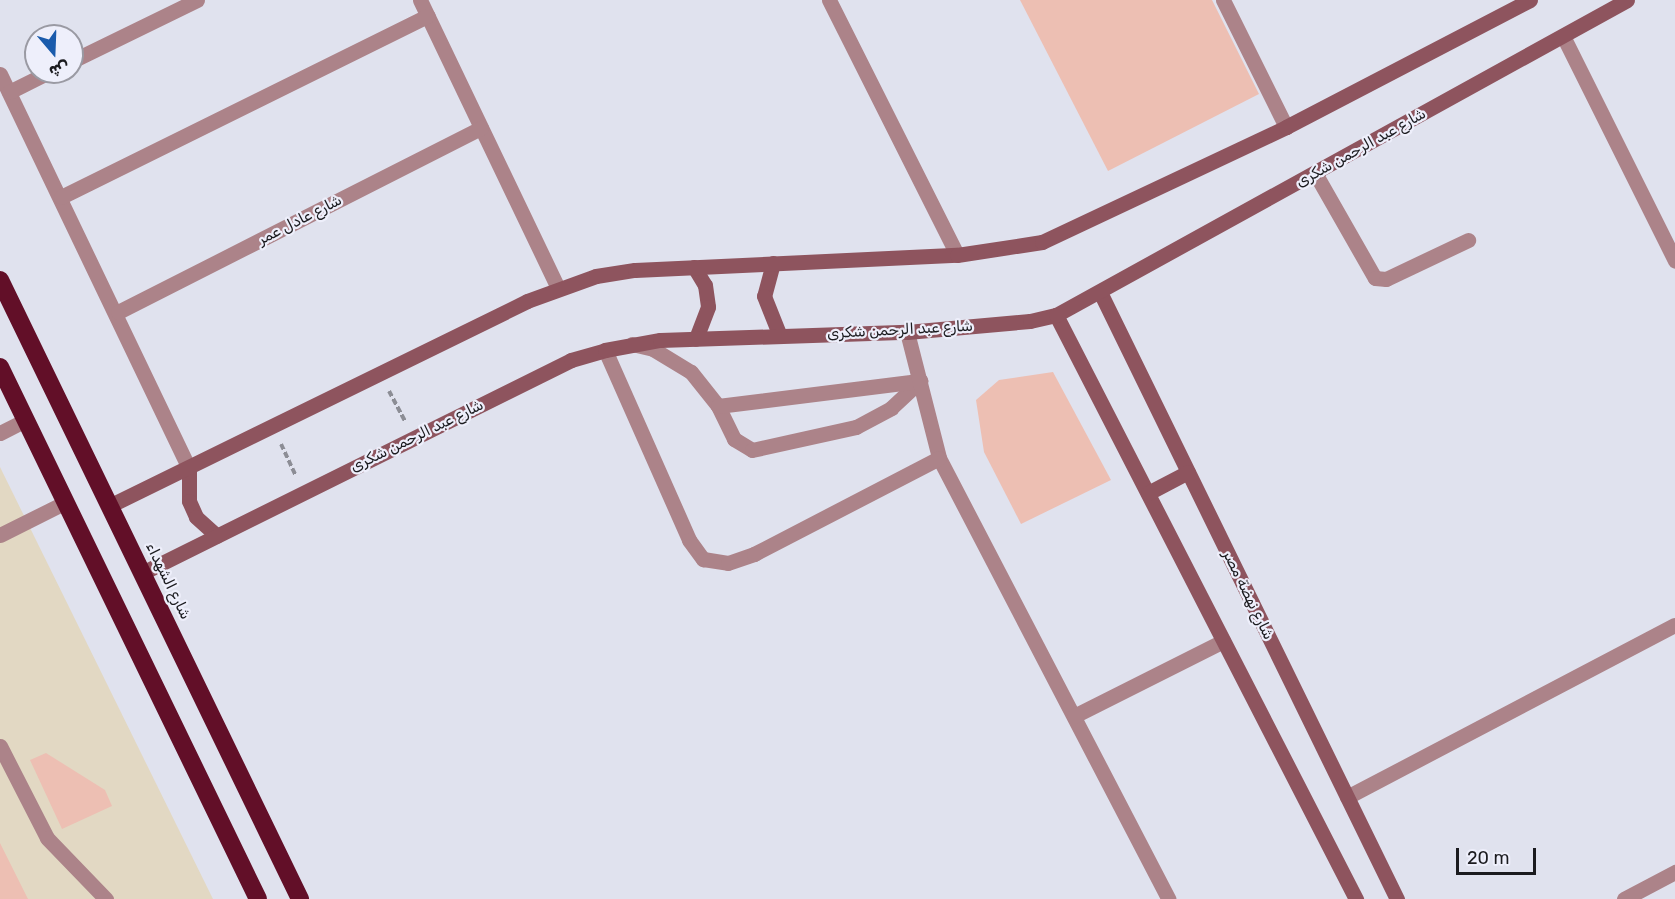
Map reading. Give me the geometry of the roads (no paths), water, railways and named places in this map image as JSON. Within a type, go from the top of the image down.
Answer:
[{"type":"highway","name":"شارع الشهداء","points":[[0,280],[144,572],[300,899]]},
{"type":"highway","points":[[0,367],[258,899]]},
{"type":"street","points":[[84,55],[197,0]]},
{"type":"street","points":[[420,0],[558,288]]},
{"type":"street","points":[[829,0],[957,255]]},
{"type":"street","points":[[1223,0],[1286,127]]},
{"type":"street","points":[[111,505],[558,288],[635,270],[957,255],[1042,242],[1084,226],[1286,127],[1530,0]]},
{"type":"street","name":"شارع عبد الرحمن شكرى","points":[[144,572],[571,360],[605,350],[632,344],[696,339],[908,332],[1030,321],[1056,315],[1628,0]]},
{"type":"street","points":[[61,197],[428,16]]},
{"type":"street","points":[[1563,36],[1675,261]]},
{"type":"street","points":[[0,74],[118,312],[189,468],[189,501],[196,517],[217,536]]},
{"type":"street","points":[[9,92],[25,84]]},
{"type":"street","name":"شارع عادل عمر","points":[[118,312],[481,128]]},
{"type":"street","points":[[1315,173],[1375,278],[1386,279],[1468,240]]},
{"type":"street","points":[[773,263],[764,296],[780,336]]},
{"type":"street","points":[[694,267],[705,285],[708,307],[696,339]]},
{"type":"street","name":"شارع نهضة مصر","points":[[1100,292],[1397,899]]},
{"type":"street","points":[[1056,315],[1356,899]]},
{"type":"street","points":[[908,332],[939,459],[1169,899]]},
{"type":"street","points":[[632,344],[653,349],[691,372],[718,406],[734,439],[752,450],[856,427],[891,408],[920,381]]},
{"type":"street","points":[[605,350],[680,520],[703,559],[728,563],[754,554],[939,459]]},
{"type":"street","points":[[718,406],[920,381]]},
{"type":"street","points":[[0,432],[26,420]]},
{"type":"street","points":[[1148,493],[1188,472]]},
{"type":"street","points":[[0,535],[66,502]]},
{"type":"street","points":[[1347,797],[1675,625]]},
{"type":"street","points":[[1074,716],[1223,640]]},
{"type":"street","points":[[0,746],[47,838],[106,899]]},
{"type":"street","points":[[1624,899],[1675,872]]}]
